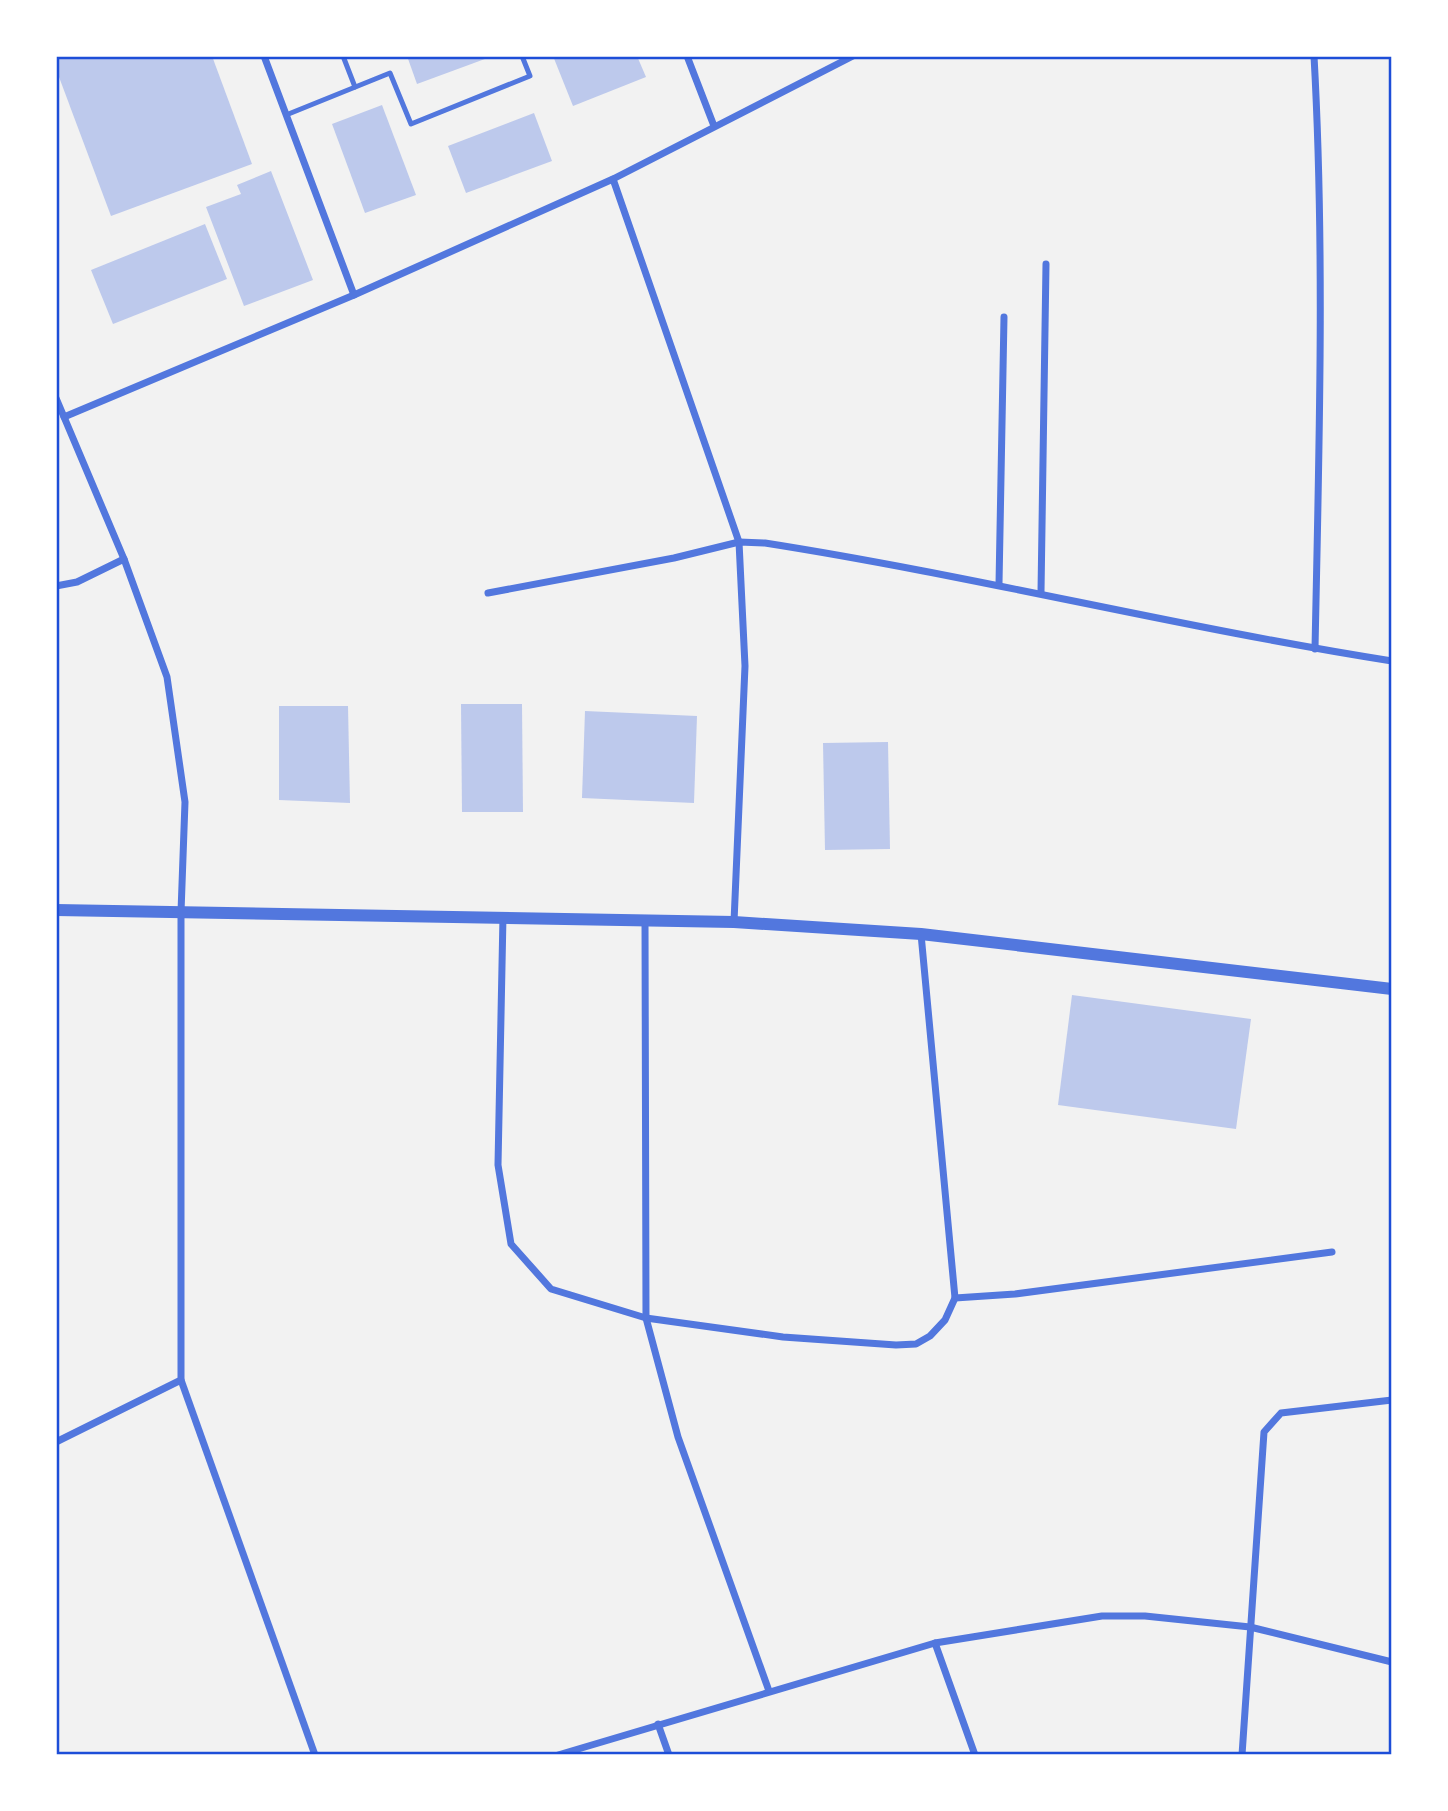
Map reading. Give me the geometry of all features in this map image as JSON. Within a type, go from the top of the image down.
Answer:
[{"type":"street","points":[[264,56],[354,295]]},
{"type":"street","points":[[687,56],[713,126]]},
{"type":"street","points":[[64,417],[354,295],[613,179],[853,56]]},
{"type":"street","points":[[1314,56],[1320,370],[1315,649]]},
{"type":"street","points":[[613,179],[739,542],[745,666],[734,922]]},
{"type":"street","points":[[1041,592],[1046,264]]},
{"type":"street","points":[[999,584],[1004,317]]},
{"type":"street","points":[[56,398],[124,559],[167,677],[185,802],[181,912],[181,1380],[315,1755]]},
{"type":"street","points":[[488,593],[674,558],[739,542],[832,554],[999,584],[1315,649],[1392,661]]},
{"type":"street","points":[[56,586],[77,582],[124,559]]},
{"type":"street","points":[[56,910],[734,922],[921,934],[1392,989]]},
{"type":"street","points":[[503,916],[498,1165],[510,1244],[551,1289],[646,1318],[783,1337],[896,1345],[916,1344],[930,1336],[945,1320],[956,1298],[921,934]]},
{"type":"street","points":[[645,919],[646,1318],[678,1437],[769,1691]]},
{"type":"street","points":[[956,1298],[1015,1294],[1332,1252]]},
{"type":"street","points":[[56,1443],[181,1380]]},
{"type":"street","points":[[1242,1755],[1261,1442],[1267,1424],[1290,1411],[1392,1400]]},
{"type":"street","points":[[558,1755],[935,1643],[1102,1616],[1145,1616],[1250,1627],[1392,1662]]},
{"type":"street","points":[[935,1643],[975,1755]]},
{"type":"street","points":[[658,1724],[669,1755]]},
{"type":"lane","points":[[343,56],[355,87]]},
{"type":"lane","points":[[286,114],[390,73],[411,124],[530,76],[522,56]]},
{"type":"building","points":[[56,56],[212,56],[252,164],[111,216],[56,69]]},
{"type":"building","points":[[407,56],[493,56],[417,84]]},
{"type":"building","points":[[553,56],[637,56],[646,77],[573,106]]},
{"type":"building","points":[[382,105],[416,195],[365,213],[332,124]]},
{"type":"building","points":[[534,113],[552,161],[466,193],[448,146]]},
{"type":"building","points":[[271,171],[313,280],[244,306],[206,207],[241,194],[237,185]]},
{"type":"building","points":[[205,224],[227,279],[113,324],[91,270]]},
{"type":"building","points":[[461,704],[522,704],[523,812],[462,812]]},
{"type":"building","points":[[279,706],[348,706],[350,803],[279,800]]},
{"type":"building","points":[[585,711],[697,716],[694,803],[582,798]]},
{"type":"building","points":[[888,742],[890,849],[825,850],[823,743]]},
{"type":"building","points":[[1072,995],[1251,1019],[1236,1129],[1058,1105]]}]
